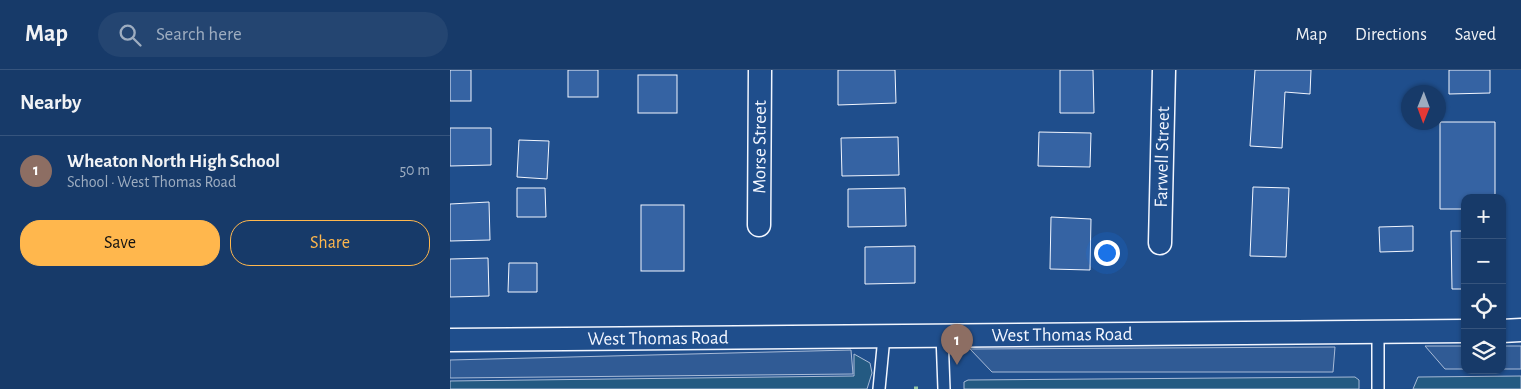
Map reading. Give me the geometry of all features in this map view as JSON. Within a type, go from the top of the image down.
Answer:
[{"type":"street","name":"Morse Street","points":[[759,226],[760,70]]},
{"type":"street","name":"Farwell Street","points":[[1160,243],[1164,70]]},
{"type":"street","points":[[1506,330],[1521,330]]},
{"type":"street","name":"West Thomas Road","points":[[450,340],[1461,331]]},
{"type":"lane","points":[[1378,332],[1378,389]]},
{"type":"lane","points":[[942,336],[944,389]]},
{"type":"lane","points":[[879,389],[884,337]]},
{"type":"shaded area","points":[[1425,346],[1461,346],[1461,369],[1445,369]]},
{"type":"shaded area","points":[[1506,346],[1521,346],[1521,369],[1506,369]]},
{"type":"shaded area","points":[[1335,347],[1333,372],[992,372],[970,349]]},
{"type":"shaded area","points":[[851,350],[853,374],[450,378],[450,360]]},
{"type":"shaded area","points":[[854,354],[870,363],[872,373],[867,389],[450,389],[450,381],[854,376]]},
{"type":"shaded area","points":[[1521,376],[1521,389],[1413,389],[1418,377]]},
{"type":"shaded area","points":[[1355,377],[1359,380],[1359,389],[964,389],[964,382],[968,380]]},
{"type":"building","points":[[450,70],[471,70],[471,101],[450,101]]},
{"type":"building","points":[[568,70],[598,70],[598,97],[568,97]]},
{"type":"building","points":[[838,70],[895,70],[896,103],[838,105]]},
{"type":"building","points":[[1060,70],[1093,70],[1094,113],[1060,113]]},
{"type":"building","points":[[1255,70],[1311,70],[1310,94],[1285,92],[1282,148],[1250,146]]},
{"type":"building","points":[[1449,70],[1490,70],[1490,93],[1449,94]]},
{"type":"building","points":[[638,75],[677,75],[677,113],[638,113]]},
{"type":"building","points":[[1446,122],[1495,122],[1495,194],[1461,194],[1461,209],[1440,209],[1440,130],[1446,130]]},
{"type":"building","points":[[450,128],[491,128],[491,165],[450,166]]},
{"type":"building","points":[[1039,132],[1091,133],[1090,167],[1038,166]]},
{"type":"building","points":[[898,137],[899,175],[842,176],[841,138]]},
{"type":"building","points":[[519,140],[549,141],[547,179],[517,177]]},
{"type":"building","points":[[1253,187],[1289,188],[1286,257],[1250,256]]},
{"type":"building","points":[[517,188],[545,188],[546,217],[517,217]]},
{"type":"building","points":[[905,188],[906,226],[848,227],[848,189]]},
{"type":"building","points":[[489,202],[490,240],[450,241],[450,204]]},
{"type":"building","points":[[641,205],[684,205],[684,271],[641,271]]},
{"type":"building","points":[[1051,217],[1091,219],[1090,270],[1050,269]]},
{"type":"building","points":[[1413,226],[1413,251],[1380,252],[1379,227]]},
{"type":"building","points":[[1451,231],[1461,231],[1461,289],[1452,289]]},
{"type":"building","points":[[915,246],[915,283],[865,284],[865,247]]},
{"type":"building","points":[[488,258],[489,296],[450,297],[450,259]]},
{"type":"building","points":[[509,263],[537,263],[537,292],[508,292]]},
{"type":"hedge","points":[[916,384],[916,389]]},
{"type":"place","name":"Wheaton North High School","points":[[957,365]]}]
